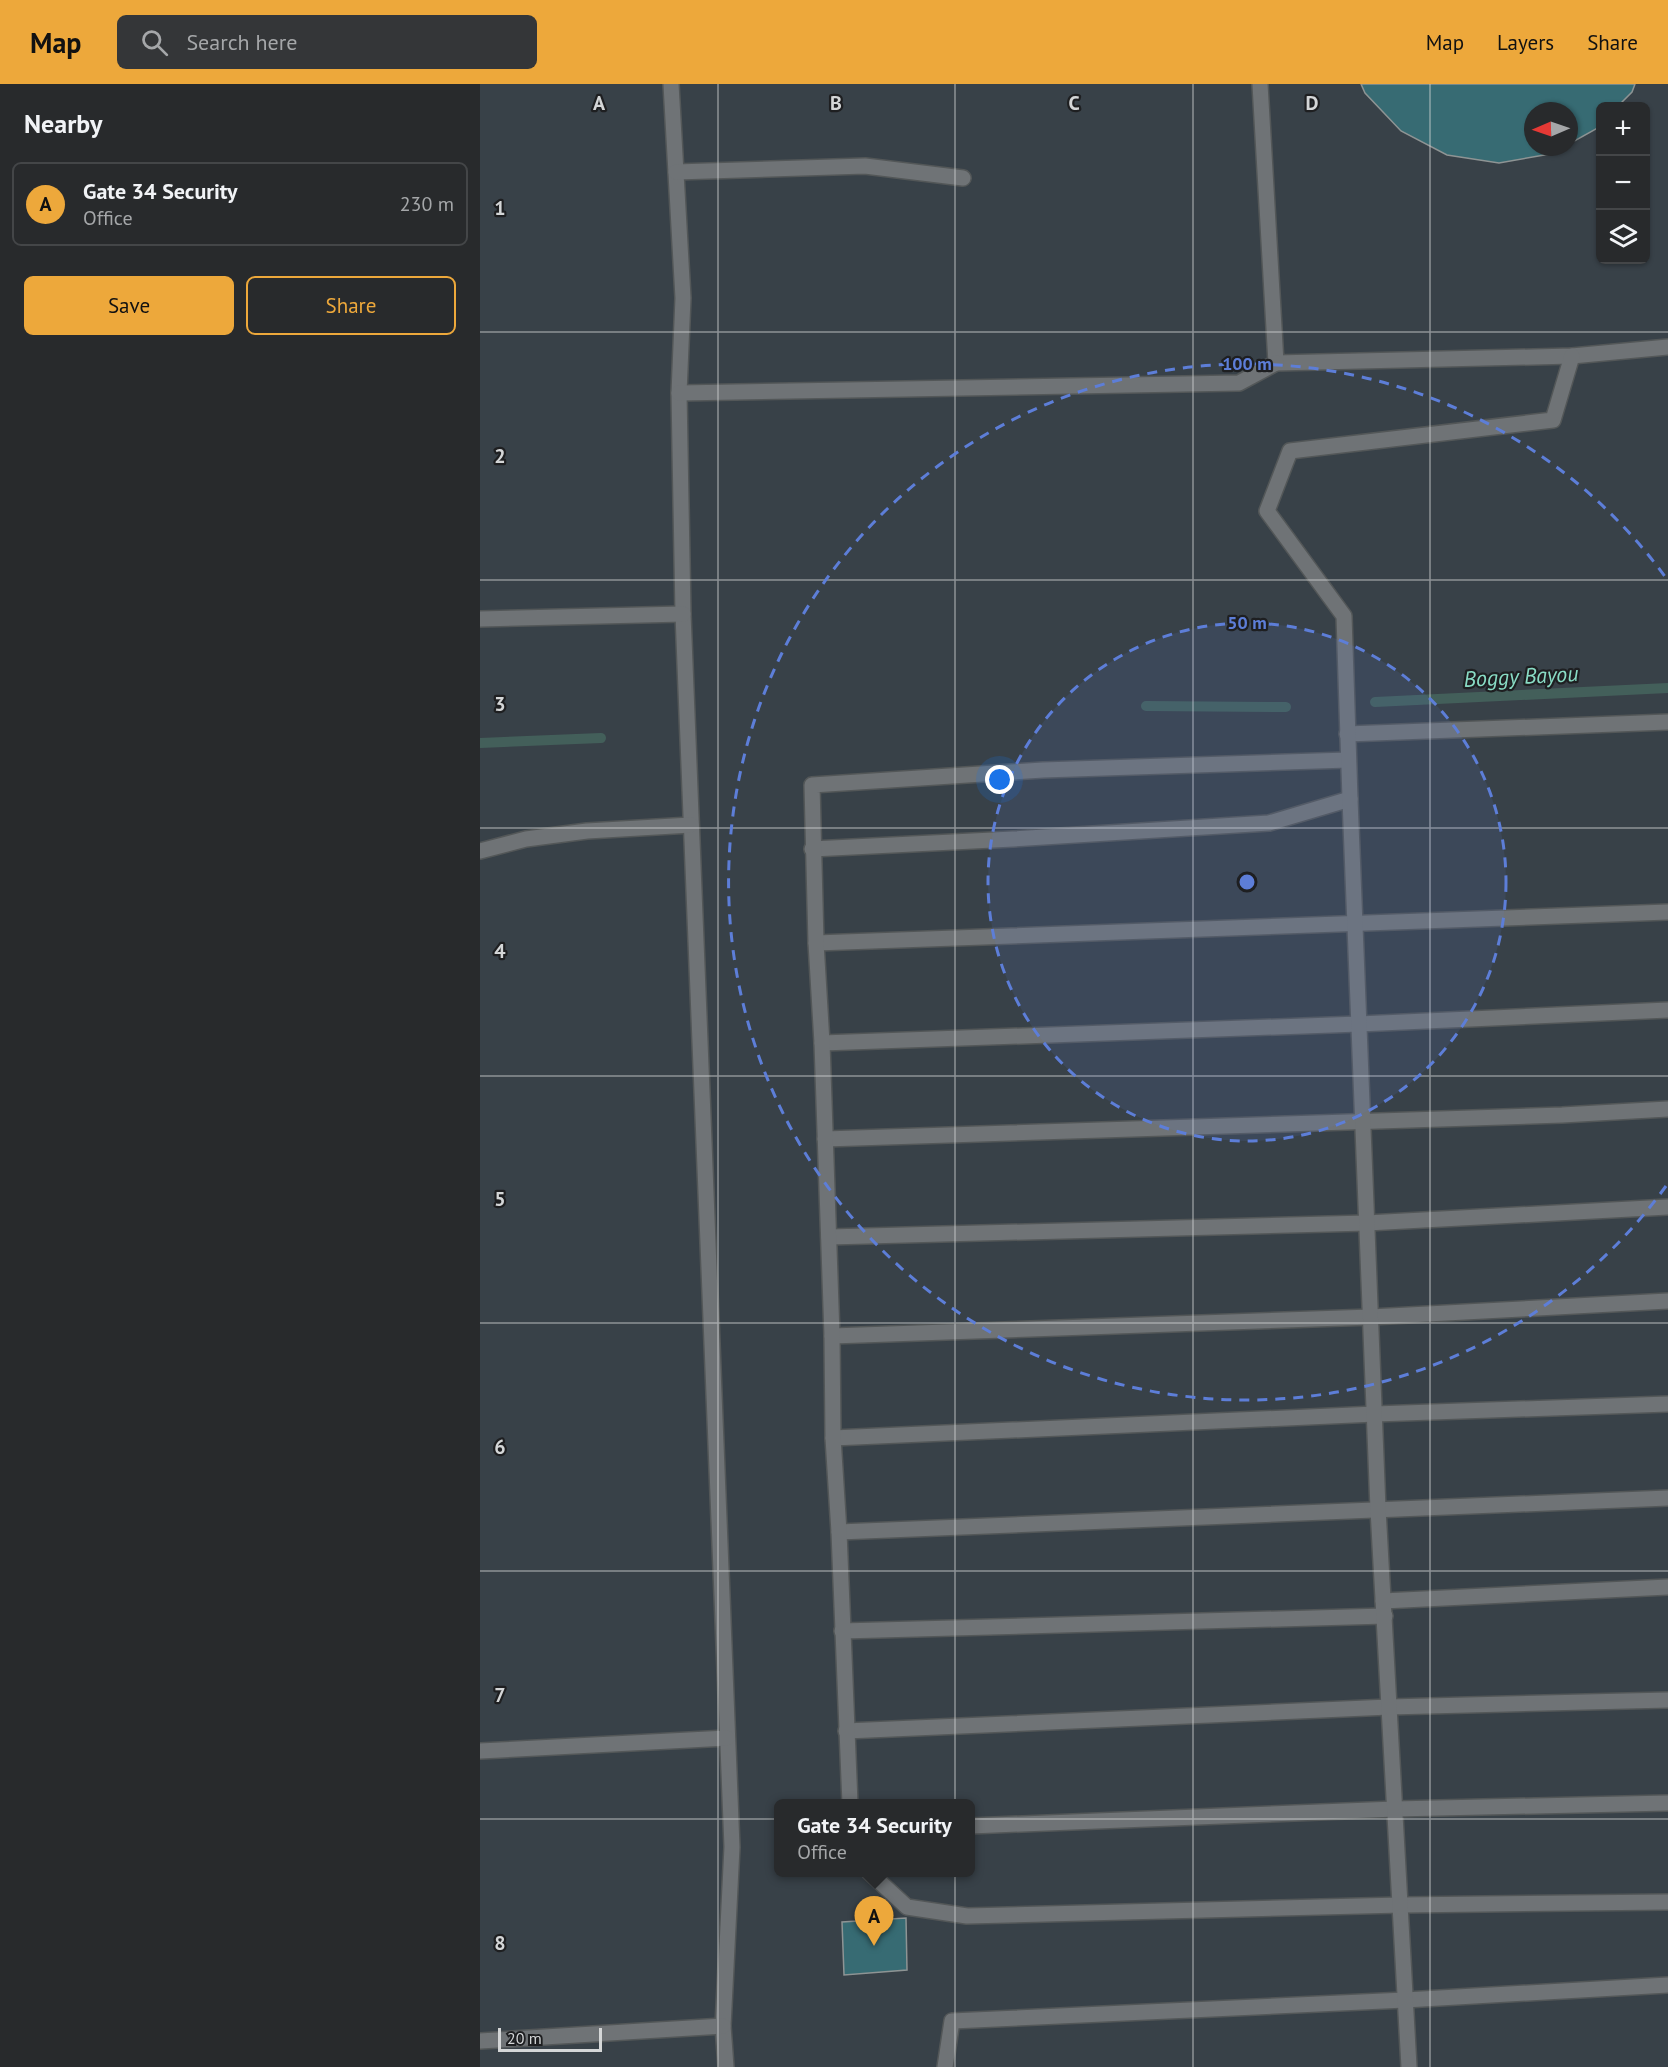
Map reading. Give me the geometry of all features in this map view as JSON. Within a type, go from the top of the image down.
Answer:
[{"type":"lane","points":[[671,84],[683,298],[679,393],[683,614],[732,1847],[723,2026],[726,2067]]},
{"type":"lane","points":[[1260,84],[1276,363]]},
{"type":"lane","points":[[676,172],[865,166],[963,178]]},
{"type":"lane","points":[[679,393],[1239,383],[1276,363],[1572,356],[1668,347]]},
{"type":"lane","points":[[1408,2067],[1378,1509],[1344,616],[1267,511],[1290,451],[1553,420],[1572,356]]},
{"type":"lane","points":[[480,619],[683,614]]},
{"type":"lane","points":[[1347,734],[1668,722]]},
{"type":"lane","points":[[850,1799],[833,1438],[829,1237],[812,849],[812,785],[1043,770],[1348,760]]},
{"type":"lane","points":[[812,849],[1269,823],[1350,799]]},
{"type":"lane","points":[[480,851],[526,839],[587,831],[691,825]]},
{"type":"lane","points":[[816,944],[1668,912]]},
{"type":"lane","points":[[822,1043],[1359,1024],[1668,1010]]},
{"type":"lane","points":[[825,1139],[1563,1115],[1668,1109]]},
{"type":"lane","points":[[829,1237],[1367,1223],[1668,1207]]},
{"type":"lane","points":[[832,1336],[1371,1317],[1668,1302]]},
{"type":"lane","points":[[833,1438],[1375,1414],[1668,1404]]},
{"type":"lane","points":[[839,1532],[1668,1498]]},
{"type":"lane","points":[[842,1631],[1384,1608],[1668,1587]]},
{"type":"lane","points":[[846,1731],[1389,1707],[1668,1700]]},
{"type":"lane","points":[[480,1751],[727,1738]]},
{"type":"lane","points":[[975,1826],[1395,1809],[1668,1803]]},
{"type":"lane","points":[[874,1877],[907,1907],[967,1916],[1401,1905],[1668,1902]]},
{"type":"lane","points":[[945,2067],[952,2020],[1405,2000],[1668,1985]]},
{"type":"lane","points":[[480,2041],[723,2026]]},
{"type":"shaded area","points":[[480,84],[1668,84],[1668,2067],[480,2067]]},
{"type":"building","points":[[1361,84],[1635,84],[1632,92],[1622,102],[1596,102],[1596,129],[1578,139],[1578,102],[1524,102],[1524,156],[1539,156],[1499,163],[1447,155],[1401,131],[1365,93]]},
{"type":"building","points":[[906,1918],[907,1970],[844,1975],[842,1922]]},
{"type":"waterway","name":"Boggy Bayou","points":[[1375,702],[1668,688]]},
{"type":"waterway","name":"Boggy Bayou","points":[[1146,706],[1286,707]]},
{"type":"waterway","name":"Boggy Bayou","points":[[480,743],[601,738]]},
{"type":"place","name":"Gate 34 Security","points":[[874,1946]]}]
